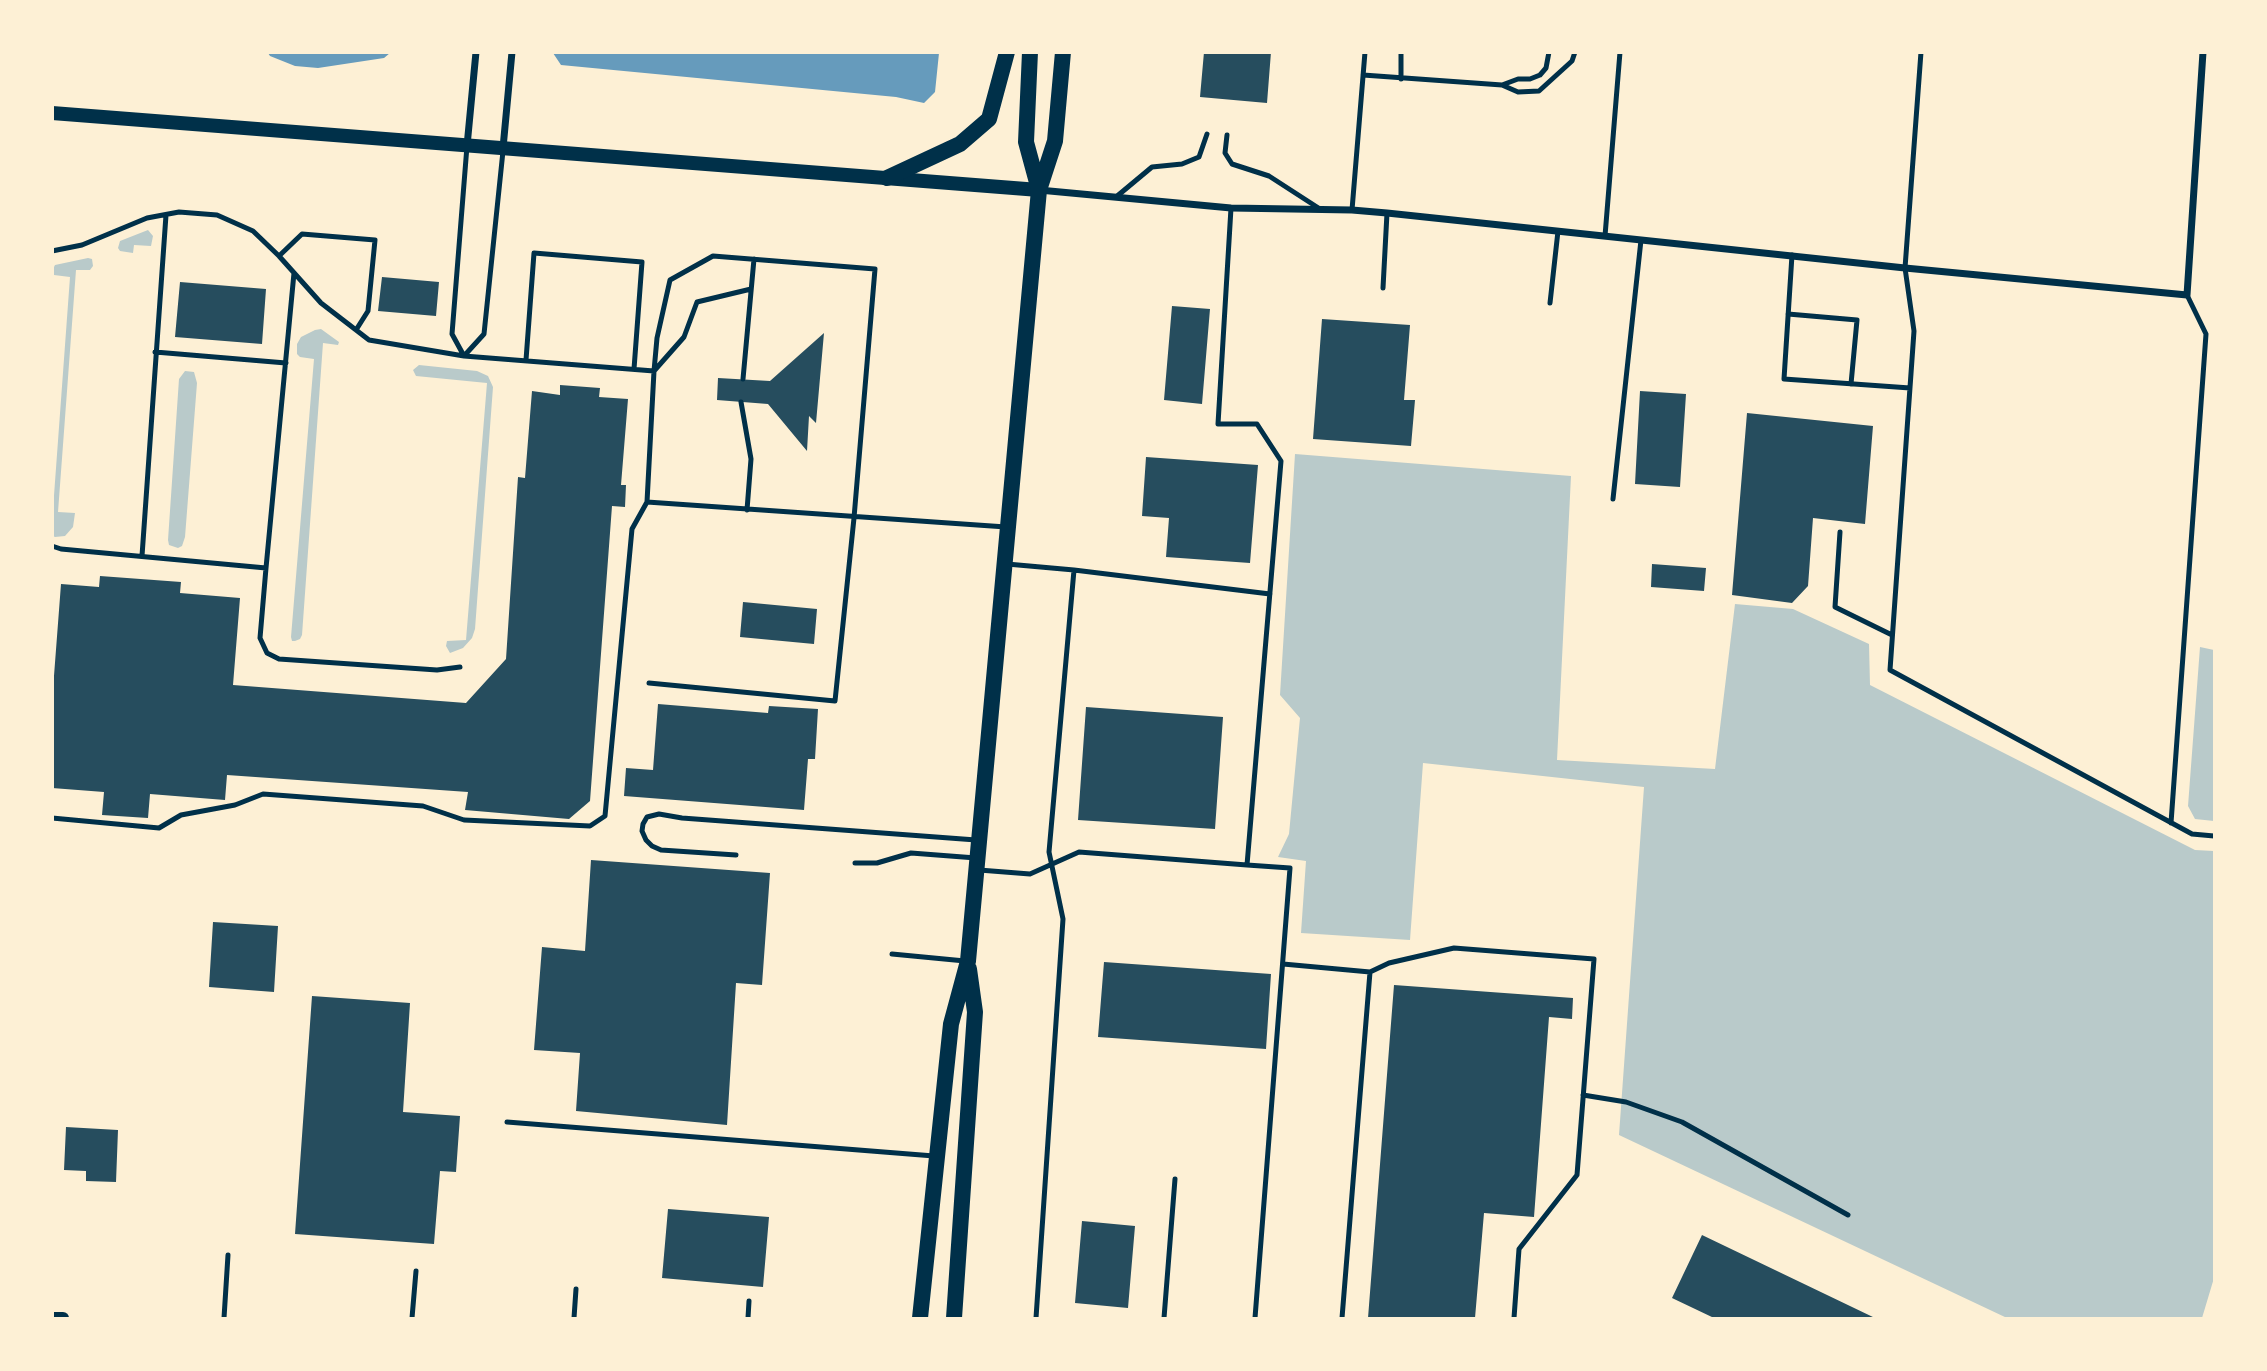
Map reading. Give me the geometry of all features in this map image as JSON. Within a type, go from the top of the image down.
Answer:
[{"type":"main road","points":[[887,178],[960,144],[989,119],[1007,52]]},
{"type":"main road","points":[[1030,52],[1026,142],[1039,190]]},
{"type":"main road","points":[[920,1318],[951,1024],[968,961],[1039,190],[1055,141],[1063,52]]},
{"type":"main road","points":[[52,113],[1039,190]]},
{"type":"main road","points":[[954,1318],[975,1012],[968,961]]},
{"type":"street","points":[[467,146],[476,52]]},
{"type":"street","points":[[503,149],[512,52]]},
{"type":"street","points":[[1039,190],[1231,208],[1387,213],[2186,295],[2203,52]]},
{"type":"street","points":[[52,1318],[63,1318]]},
{"type":"lane","points":[[1352,210],[1364,52]]},
{"type":"lane","points":[[1401,52],[1401,79]]},
{"type":"lane","points":[[1363,75],[1502,85],[1518,92],[1539,91],[1572,61],[1575,52]]},
{"type":"lane","points":[[1605,236],[1620,52]]},
{"type":"lane","points":[[1921,52],[1905,268],[1914,331],[1890,670],[2192,834],[2214,836]]},
{"type":"lane","points":[[1502,85],[1540,75],[1546,68],[1550,53]]},
{"type":"lane","points":[[1116,197],[1152,167],[1182,164],[1199,157],[1207,134]]},
{"type":"lane","points":[[1227,135],[1225,153],[1232,164],[1269,176],[1320,209]]},
{"type":"lane","points":[[464,356],[452,334],[467,146]]},
{"type":"lane","points":[[464,356],[484,334],[503,149]]},
{"type":"lane","points":[[1231,208],[1218,424],[1256,424],[1281,461],[1247,865]]},
{"type":"lane","points":[[52,251],[82,244],[147,218],[179,212],[217,215],[253,231],[321,303],[369,340],[464,356],[654,371]]},
{"type":"lane","points":[[1383,288],[1387,213]]},
{"type":"lane","points":[[142,556],[166,215]]},
{"type":"lane","points":[[1550,303],[1558,231]]},
{"type":"lane","points":[[279,256],[302,234],[375,240],[368,311],[356,330]]},
{"type":"lane","points":[[1613,499],[1641,240]]},
{"type":"lane","points":[[526,360],[534,253],[642,262],[634,369]]},
{"type":"lane","points":[[52,818],[159,828],[181,815],[235,805],[263,794],[423,806],[464,820],[590,826],[605,816],[632,529],[647,502],[657,338],[670,279],[713,256],[874,269],[854,518],[835,701],[649,683]]},
{"type":"lane","points":[[1793,256],[1784,379],[1910,388]]},
{"type":"lane","points":[[743,379],[754,259]]},
{"type":"lane","points":[[295,273],[260,638],[267,653],[279,659],[437,670],[460,667]]},
{"type":"lane","points":[[654,371],[684,337],[697,302],[751,289]]},
{"type":"lane","points":[[2171,822],[2206,334],[2186,295]]},
{"type":"lane","points":[[1788,314],[1857,320],[1851,384]]},
{"type":"lane","points":[[155,352],[286,363]]},
{"type":"lane","points":[[741,402],[751,459],[747,510]]},
{"type":"lane","points":[[647,502],[1008,527]]},
{"type":"lane","points":[[1840,532],[1835,607],[1892,635]]},
{"type":"lane","points":[[52,545],[61,549],[266,568]]},
{"type":"lane","points":[[1004,563],[1270,594]]},
{"type":"lane","points":[[1036,1318],[1063,919],[1049,852],[1074,570]]},
{"type":"lane","points":[[736,855],[661,850],[646,840],[642,831],[643,824],[647,817],[659,814],[682,818],[979,840]]},
{"type":"lane","points":[[855,863],[877,863],[911,853],[1030,874],[1079,852],[1290,868],[1255,1318]]},
{"type":"lane","points":[[1283,964],[1370,972],[1389,964],[1454,948],[1594,959],[1577,1175],[1519,1249],[1514,1318]]},
{"type":"lane","points":[[892,954],[968,961]]},
{"type":"lane","points":[[1342,1318],[1370,972]]},
{"type":"lane","points":[[1583,1095],[1626,1102],[1682,1122],[1848,1215]]},
{"type":"lane","points":[[507,1122],[937,1156]]},
{"type":"lane","points":[[1164,1318],[1175,1179]]},
{"type":"lane","points":[[224,1318],[228,1255]]},
{"type":"lane","points":[[412,1318],[416,1271]]},
{"type":"lane","points":[[574,1318],[576,1289]]},
{"type":"lane","points":[[748,1318],[750,1301]]},
{"type":"shaded area","points":[[148,230],[153,236],[151,246],[134,245],[133,253],[120,251],[120,241]]},
{"type":"shaded area","points":[[92,259],[93,266],[90,270],[76,270],[58,512],[75,513],[73,527],[65,536],[55,537],[53,509],[70,277],[54,275],[53,269],[55,265]]},
{"type":"shaded area","points":[[321,329],[339,342],[338,345],[323,343],[302,635],[300,639],[292,641],[314,359],[300,357],[297,354],[297,344],[301,337]]},
{"type":"shaded area","points":[[419,365],[477,371],[488,376],[493,387],[475,629],[472,638],[463,648],[450,653],[446,646],[447,641],[466,640],[487,383],[416,376],[413,370]]},
{"type":"shaded area","points":[[185,371],[194,372],[197,383],[185,537],[182,546],[178,548],[169,545],[168,540],[179,379]]},
{"type":"shaded area","points":[[1295,454],[1571,476],[1557,760],[1715,769],[1735,604],[1793,609],[1869,644],[1870,685],[2195,850],[2214,851],[2214,1278],[2202,1318],[2007,1318],[1619,1135],[1644,787],[1423,763],[1410,940],[1301,933],[1306,861],[1278,857],[1289,834],[1300,718],[1280,695]]},
{"type":"shaded area","points":[[2200,647],[2214,650],[2214,821],[2195,819],[2188,806]]},
{"type":"water","points":[[268,53],[390,53],[384,58],[318,68],[295,66]]},
{"type":"water","points":[[553,53],[939,53],[935,92],[924,103],[896,97],[561,65]]},
{"type":"building","points":[[1204,52],[1271,52],[1267,103],[1200,97]]},
{"type":"building","points":[[382,277],[439,282],[436,316],[378,311]]},
{"type":"building","points":[[180,282],[266,289],[262,344],[175,337]]},
{"type":"building","points":[[1172,306],[1210,309],[1202,404],[1164,400]]},
{"type":"building","points":[[1322,319],[1410,325],[1404,400],[1415,400],[1411,446],[1313,439]]},
{"type":"building","points":[[824,333],[816,423],[809,416],[807,451],[768,404],[717,400],[718,378],[770,381]]},
{"type":"building","points":[[560,385],[600,388],[599,397],[628,399],[621,485],[626,485],[625,507],[612,506],[590,801],[569,819],[465,810],[468,792],[227,775],[225,800],[150,794],[148,818],[102,815],[104,792],[52,788],[52,702],[61,584],[99,587],[100,576],[181,582],[180,593],[240,598],[233,685],[466,703],[506,659],[518,477],[525,478],[532,391],[560,395]]},
{"type":"building","points":[[1640,391],[1686,394],[1680,487],[1635,484]]},
{"type":"building","points":[[1747,413],[1873,426],[1865,524],[1813,518],[1808,586],[1792,603],[1732,595]]},
{"type":"building","points":[[1146,457],[1258,465],[1250,563],[1166,557],[1169,518],[1142,516]]},
{"type":"building","points":[[1652,564],[1706,568],[1704,591],[1651,587]]},
{"type":"building","points":[[743,602],[817,609],[814,644],[740,637]]},
{"type":"building","points":[[658,704],[768,713],[769,706],[818,709],[815,759],[808,759],[804,810],[624,796],[626,768],[653,770]]},
{"type":"building","points":[[1086,707],[1223,717],[1215,829],[1078,820]]},
{"type":"building","points":[[591,860],[770,873],[762,985],[736,983],[727,1125],[576,1111],[580,1053],[534,1050],[542,947],[585,951]]},
{"type":"building","points":[[213,922],[278,926],[274,992],[209,987]]},
{"type":"building","points":[[1104,962],[1271,974],[1266,1049],[1098,1037]]},
{"type":"building","points":[[1394,985],[1573,998],[1572,1019],[1549,1017],[1534,1217],[1484,1213],[1475,1318],[1368,1318]]},
{"type":"building","points":[[312,996],[410,1003],[403,1112],[460,1116],[456,1172],[440,1171],[434,1244],[295,1234]]},
{"type":"building","points":[[66,1127],[118,1130],[116,1182],[86,1181],[86,1171],[64,1170]]},
{"type":"building","points":[[668,1209],[769,1217],[763,1287],[662,1278]]},
{"type":"building","points":[[1082,1221],[1135,1226],[1128,1308],[1075,1303]]},
{"type":"building","points":[[1702,1235],[1875,1318],[1714,1318],[1672,1298]]}]
